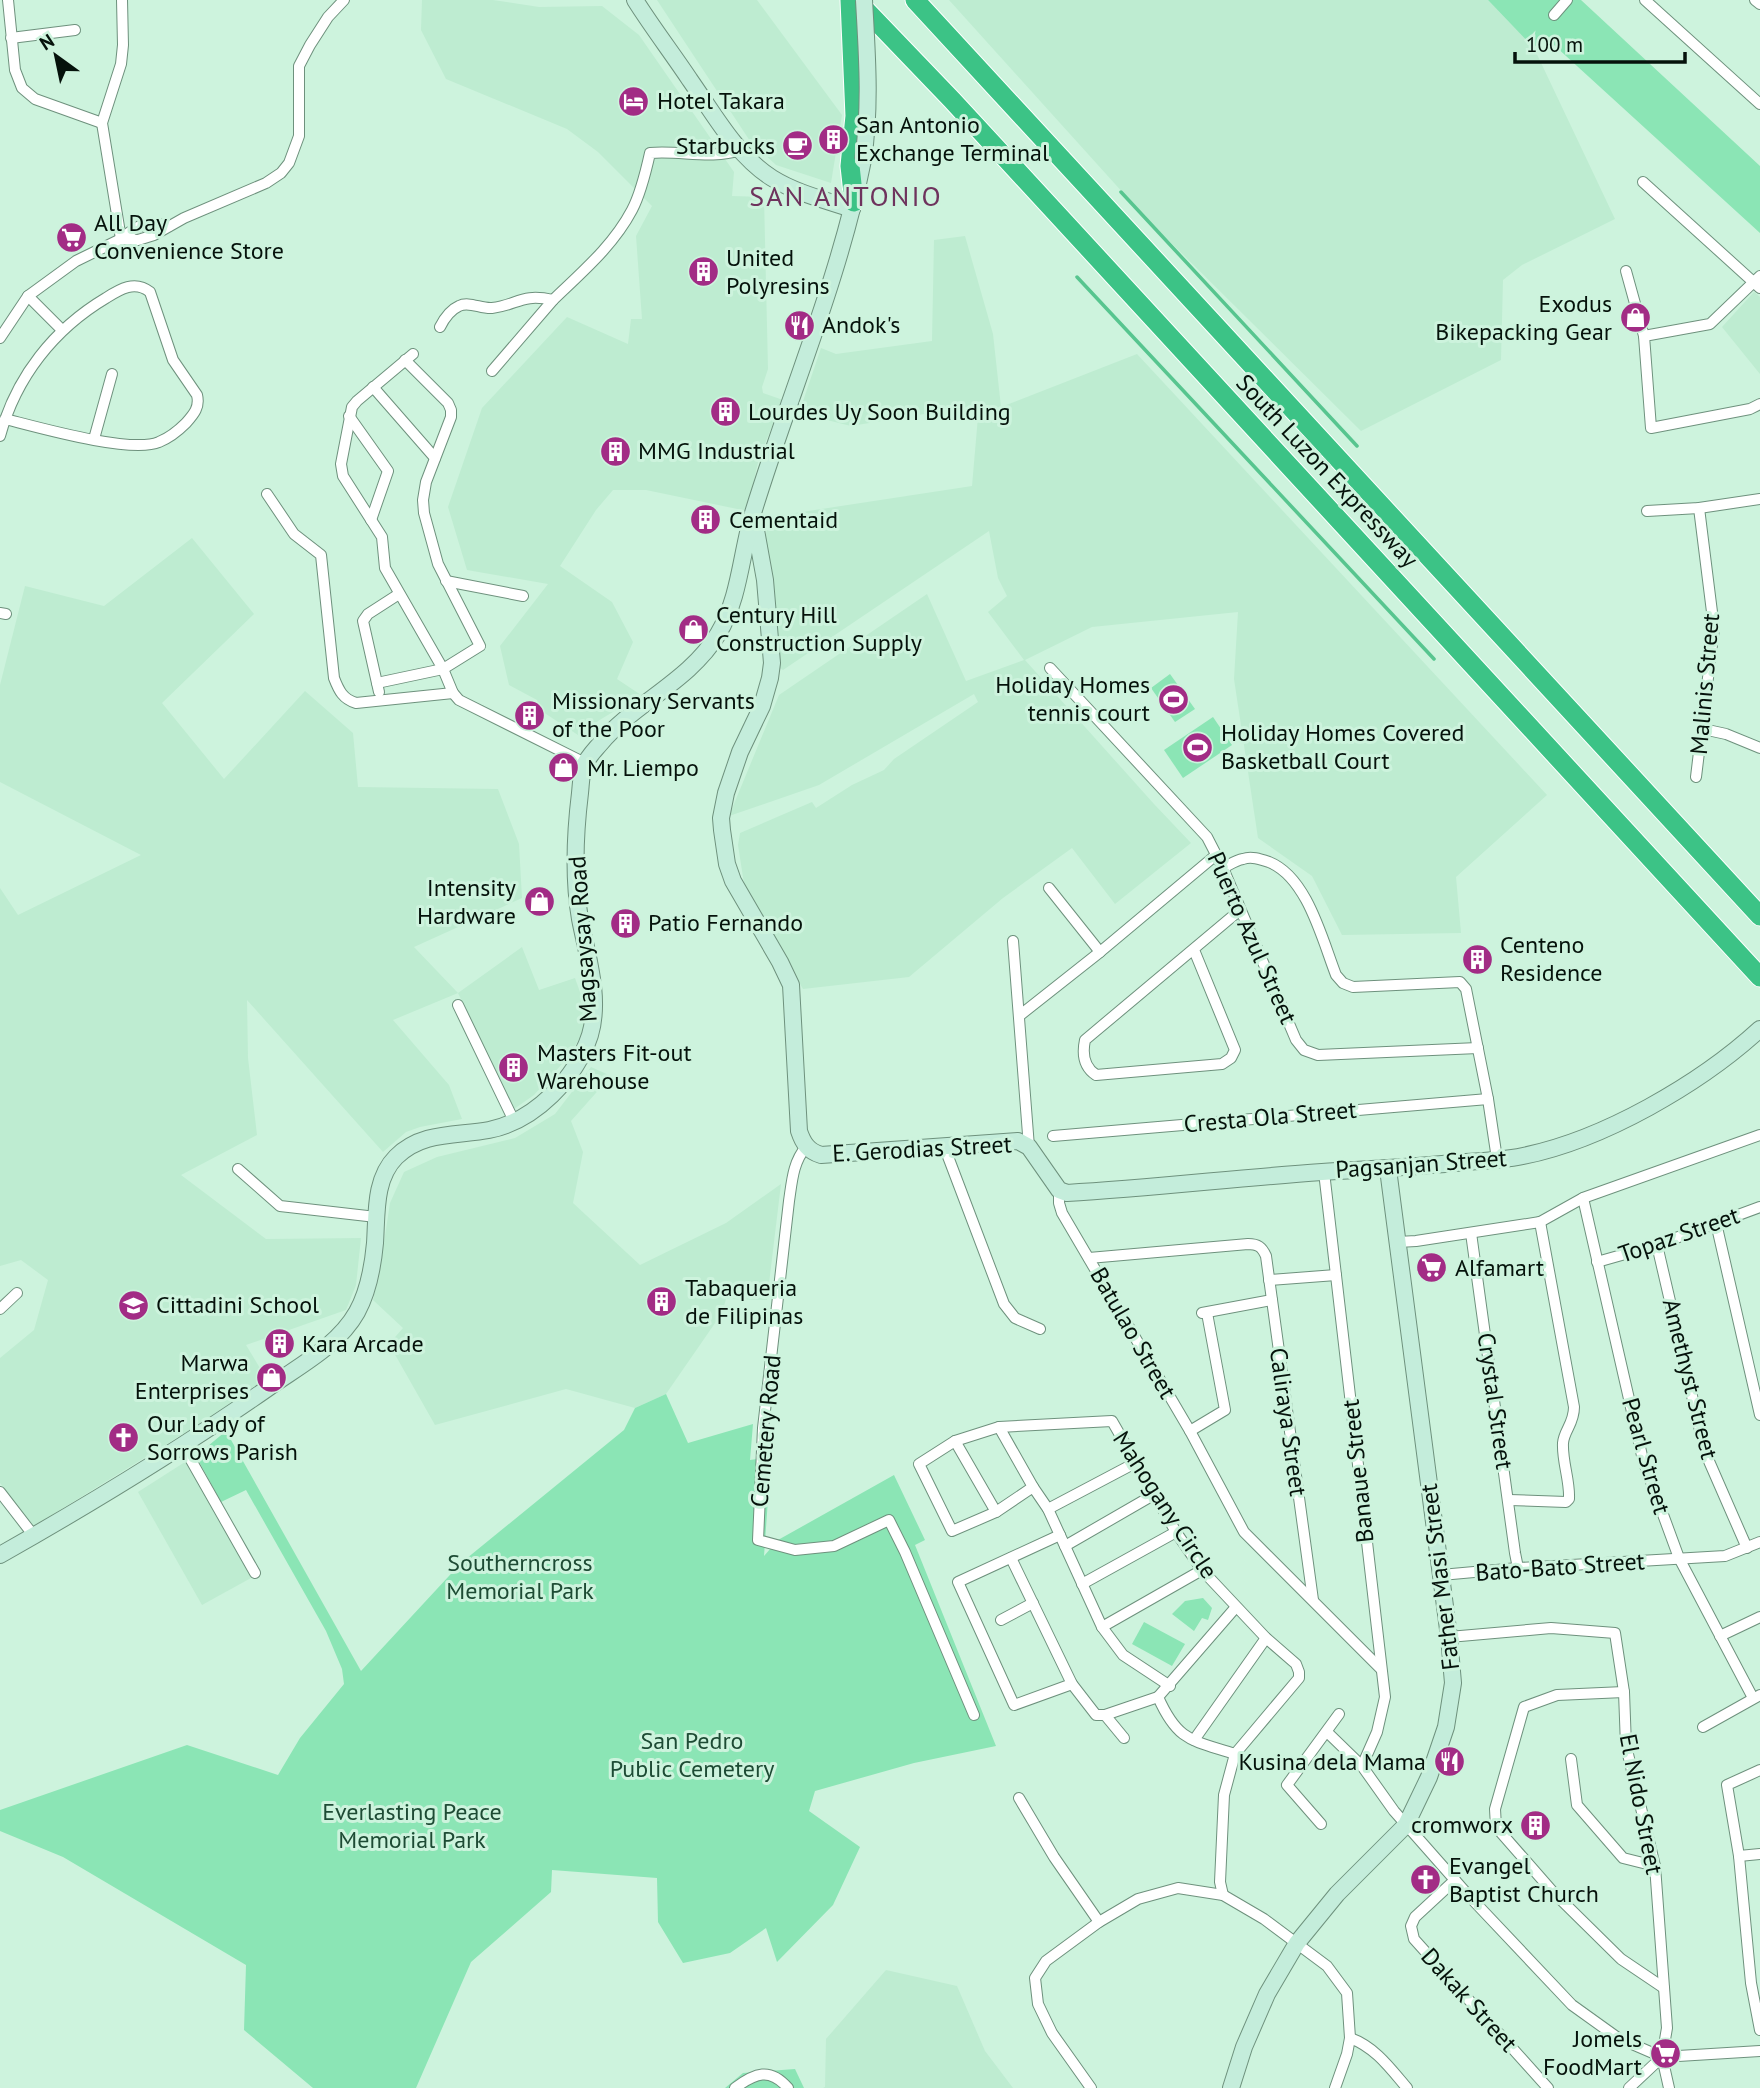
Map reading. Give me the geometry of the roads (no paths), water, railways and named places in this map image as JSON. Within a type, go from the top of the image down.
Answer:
[{"type":"highway","points":[[850,0],[856,163],[853,205]]},
{"type":"highway","name":"South Luzon Expressway","points":[[856,0],[981,131],[1760,977]]},
{"type":"highway","name":"South Luzon Expressway","points":[[915,0],[1760,916]]},
{"type":"street","points":[[8,0],[17,79],[27,94],[102,123]]},
{"type":"street","points":[[121,239],[102,123],[121,64],[122,0]]},
{"type":"street","points":[[121,239],[146,238],[266,183],[281,173],[289,163],[299,136],[299,66],[328,17],[344,0]]},
{"type":"street","points":[[635,0],[740,150],[753,164],[774,179],[808,195],[853,205]]},
{"type":"street","points":[[856,163],[867,128],[869,99],[864,0]]},
{"type":"street","points":[[1554,15],[1567,0]]},
{"type":"street","points":[[1645,0],[1760,104]]},
{"type":"street","points":[[1755,0],[1760,4]]},
{"type":"street","points":[[11,38],[75,30]]},
{"type":"street","points":[[492,371],[553,300],[606,249],[622,228],[634,208],[650,153],[725,155],[740,150]]},
{"type":"street","points":[[1643,182],[1758,282],[1710,324],[1644,336]]},
{"type":"street","name":"Magsaysay Road","points":[[0,1555],[183,1446],[319,1352],[343,1331],[356,1313],[364,1294],[374,1246],[383,1177],[398,1155],[410,1146],[435,1136],[489,1130],[514,1121],[543,1103],[569,1074],[588,1041],[593,1026],[591,976],[578,905],[577,815],[585,763],[608,734],[681,675],[712,644],[725,622],[736,592],[742,552],[753,513],[810,346],[853,205]]},
{"type":"street","points":[[0,338],[28,296],[76,261],[121,239],[142,224],[151,222],[170,226]]},
{"type":"street","points":[[1626,271],[1644,336],[1651,428],[1750,409],[1760,404]]},
{"type":"street","points":[[0,436],[5,419],[22,383],[40,354],[62,330],[92,307],[133,285],[145,288],[152,296],[173,360],[197,395],[198,407],[195,413],[180,429],[159,442],[136,445],[94,439],[5,419]]},
{"type":"street","points":[[28,296],[62,330]]},
{"type":"street","points":[[440,327],[446,317],[459,306],[467,304],[495,308],[523,298],[553,300]]},
{"type":"street","points":[[399,594],[368,614],[363,621],[378,688],[443,669],[480,646],[432,549],[424,513],[426,482],[452,413],[448,403],[409,357],[357,401],[349,416],[341,470],[346,483],[384,543],[385,568],[443,669],[453,693],[460,700],[585,763]]},
{"type":"street","points":[[94,439],[112,374]]},
{"type":"street","points":[[373,387],[435,458]]},
{"type":"street","points":[[349,416],[388,471],[371,520]]},
{"type":"street","points":[[267,494],[294,534],[321,555],[334,678],[342,695],[348,701],[356,703],[453,693]]},
{"type":"street","points":[[1647,511],[1699,508],[1760,499]]},
{"type":"street","name":"Malinis Street","points":[[1696,777],[1714,628],[1699,508]]},
{"type":"street","name":"E. Gerodias Street","points":[[753,513],[765,580],[772,663],[762,706],[740,752],[726,793],[722,830],[727,864],[733,881],[791,985],[799,1131],[806,1147],[821,1155],[1010,1141],[1018,1141],[1028,1147]]},
{"type":"street","points":[[446,581],[523,596]]},
{"type":"street","name":"Puerto Azul Street","points":[[1050,668],[1207,837],[1223,867],[1296,1040],[1304,1050],[1318,1055],[1478,1048]]},
{"type":"street","points":[[1703,729],[1726,734],[1760,748]]},
{"type":"street","points":[[1019,1016],[1216,855]]},
{"type":"street","points":[[1223,867],[1244,858],[1258,858],[1275,864],[1292,877],[1303,892],[1336,975],[1347,985],[1353,987],[1460,982],[1464,985],[1488,1099],[1497,1159]]},
{"type":"street","points":[[1049,888],[1100,952]]},
{"type":"street","points":[[1194,950],[1235,1050],[1231,1058],[1222,1064],[1096,1075],[1090,1071],[1086,1066],[1085,1040],[1240,910]]},
{"type":"street","points":[[1013,942],[1028,1147]]},
{"type":"street","points":[[458,1005],[514,1121]]},
{"type":"street","name":"Pagsanjan Street","points":[[1059,1191],[1076,1192],[1388,1169],[1497,1159],[1550,1150],[1607,1129],[1672,1093],[1733,1052],[1756,1032]]},
{"type":"street","name":"Cresta Ola Street","points":[[1053,1136],[1488,1099]]},
{"type":"street","points":[[1398,1242],[1540,1222],[1583,1198],[1760,1135]]},
{"type":"street","points":[[944,1146],[1004,1304],[1015,1318],[1040,1329]]},
{"type":"street","name":"Cemetery Road","points":[[806,1147],[797,1161],[789,1200],[762,1428],[758,1540],[795,1550],[834,1546],[889,1520],[974,1715]]},
{"type":"street","name":"Batulao Street","points":[[1028,1147],[1059,1191],[1062,1213],[1190,1432],[1244,1532],[1381,1669]]},
{"type":"street","points":[[238,1169],[280,1206],[376,1217]]},
{"type":"street","name":"Father Masi Street","points":[[1231,2088],[1244,2047],[1267,1994],[1297,1943],[1336,1894],[1406,1825],[1429,1777],[1446,1727],[1453,1683],[1449,1637],[1388,1169]]},
{"type":"street","name":"Banaue Street","points":[[1324,1172],[1385,1697],[1377,1732],[1362,1766]]},
{"type":"street","name":"Pearl Street","points":[[1583,1198],[1643,1460],[1679,1558],[1720,1636],[1756,1696]]},
{"type":"street","name":"Topaz Street","points":[[1597,1262],[1657,1245],[1760,1207]]},
{"type":"street","points":[[1509,1500],[1566,1502],[1569,1499],[1563,1438],[1572,1425],[1574,1407],[1540,1222]]},
{"type":"street","points":[[1716,1223],[1760,1415]]},
{"type":"street","name":"Crystal Street","points":[[1472,1233],[1518,1568]]},
{"type":"street","name":"Caliraya Street","points":[[1089,1258],[1248,1244],[1259,1246],[1266,1255],[1313,1600]]},
{"type":"street","name":"Amethyst Street","points":[[1657,1245],[1705,1452],[1746,1548]]},
{"type":"street","points":[[1269,1280],[1336,1275]]},
{"type":"street","points":[[0,1309],[18,1293]]},
{"type":"street","points":[[1190,1432],[1225,1410],[1203,1313],[1272,1300]]},
{"type":"street","name":"Mahogany Circle","points":[[996,1512],[951,1531],[919,1464],[955,1441],[999,1427],[1112,1421],[1176,1532],[1202,1570],[1266,1638],[1296,1664],[1299,1678],[1235,1754]]},
{"type":"street","points":[[999,1427],[1048,1509],[1102,1627],[1123,1655],[1170,1686]]},
{"type":"street","points":[[955,1441],[996,1512],[1033,1487]]},
{"type":"street","points":[[183,1446],[255,1573]]},
{"type":"street","points":[[1048,1509],[1136,1462]]},
{"type":"street","points":[[0,1492],[34,1535]]},
{"type":"street","points":[[1072,1684],[1014,1705],[958,1582],[1011,1558],[1063,1541],[1155,1493]]},
{"type":"street","points":[[1082,1584],[1176,1532]]},
{"type":"street","name":"Bato-Bato Street","points":[[1441,1575],[1725,1556],[1760,1542]]},
{"type":"street","points":[[1011,1558],[1072,1684],[1096,1715],[1105,1715],[1158,1697],[1236,1607]]},
{"type":"street","points":[[1102,1627],[1202,1570]]},
{"type":"street","points":[[1001,1620],[1033,1603]]},
{"type":"street","points":[[1720,1636],[1760,1617]]},
{"type":"street","name":"El Nido Street","points":[[1449,1637],[1551,1628],[1615,1633],[1624,1692],[1626,1746],[1655,1866],[1667,2028],[1662,2057]]},
{"type":"street","points":[[1194,1740],[1266,1638]]},
{"type":"street","points":[[1624,1692],[1557,1695],[1524,1707],[1495,1809],[1496,1827],[1553,1892],[1621,1959],[1664,1988]]},
{"type":"street","points":[[1703,1727],[1756,1696]]},
{"type":"street","points":[[1158,1697],[1168,1720],[1178,1732],[1235,1754],[1224,1795],[1220,1882],[1223,1895]]},
{"type":"street","points":[[1321,1824],[1287,1785],[1339,1714]]},
{"type":"street","points":[[1105,1715],[1124,1738]]},
{"type":"street","points":[[1327,1732],[1362,1766],[1394,1811],[1455,1880],[1572,2004],[1618,2038],[1662,2057],[1760,2051]]},
{"type":"street","points":[[1571,1759],[1577,1805],[1623,1858],[1655,1866]]},
{"type":"street","points":[[1760,1770],[1727,1785],[1739,1856],[1760,2030]]},
{"type":"street","points":[[1019,1798],[1099,1922]]},
{"type":"street","points":[[1739,1856],[1760,1854]]},
{"type":"street","name":"Dakak Street","points":[[1455,1880],[1415,1917],[1411,1926],[1414,1939],[1548,2088]]},
{"type":"street","points":[[1091,2088],[1052,2033],[1038,2004],[1035,1978],[1046,1961],[1099,1922],[1139,1899],[1178,1888],[1223,1895],[1264,1919],[1327,1966],[1347,1993],[1350,2038],[1335,2088]]},
{"type":"street","points":[[1746,1919],[1760,1918]]},
{"type":"street","points":[[1350,2038],[1374,2050],[1407,2088]]},
{"type":"street","points":[[1629,2088],[1662,2057]]},
{"type":"street","points":[[1662,2057],[1670,2088]]},
{"type":"street","points":[[735,2088],[748,2078],[764,2074],[779,2077],[788,2088]]},
{"type":"waterway","points":[[1121,192],[1357,446]]},
{"type":"waterway","points":[[1077,277],[1434,659]]},
{"type":"place","name":"Hotel Takara","points":[[634,101]]},
{"type":"place","name":"San Antonio Exchange Terminal","points":[[833,139]]},
{"type":"place","name":"Starbucks","points":[[798,146]]},
{"type":"place","name":"All Day Convenience Store","points":[[71,237]]},
{"type":"place","name":"United Polyresins","points":[[703,272]]},
{"type":"place","name":"Exodus Bikepacking Gear","points":[[1635,318]]},
{"type":"place","name":"Andok's","points":[[799,325]]},
{"type":"place","name":"Lourdes Uy Soon Building","points":[[725,412]]},
{"type":"place","name":"MMG Industrial","points":[[615,451]]},
{"type":"place","name":"Cementaid","points":[[706,520]]},
{"type":"place","name":"Century Hill Construction Supply","points":[[693,629]]},
{"type":"place","name":"Holiday Homes tennis court","points":[[1173,699]]},
{"type":"place","name":"Missionary Servants of the Poor","points":[[529,715]]},
{"type":"place","name":"Holiday Homes Covered Basketball Court","points":[[1198,747]]},
{"type":"place","name":"Mr. Liempo","points":[[564,768]]},
{"type":"place","name":"Intensity Hardware","points":[[539,902]]},
{"type":"place","name":"Patio Fernando","points":[[625,923]]},
{"type":"place","name":"Centeno Residence","points":[[1477,959]]},
{"type":"place","name":"Masters Fit-out Warehouse","points":[[514,1067]]},
{"type":"place","name":"Alfamart","points":[[1432,1268]]},
{"type":"place","name":"Tabaqueria de Filipinas","points":[[662,1302]]},
{"type":"place","name":"Cittadini School","points":[[133,1305]]},
{"type":"place","name":"Kara Arcade","points":[[279,1344]]},
{"type":"place","name":"Marwa Enterprises","points":[[272,1377]]},
{"type":"place","name":"Our Lady of Sorrows Parish","points":[[124,1438]]},
{"type":"place","name":"Kusina dela Mama","points":[[1449,1762]]},
{"type":"place","name":"cromworx","points":[[1536,1825]]},
{"type":"place","name":"Evangel Baptist Church","points":[[1426,1880]]},
{"type":"place","name":"Jomels FoodMart","points":[[1665,2053]]},
{"type":"district","name":"SAN ANTONIO","points":[[846,196]]},
{"type":"park label","name":"Southerncross Memorial Park","points":[[520,1577]]},
{"type":"park label","name":"San Pedro Public Cemetery","points":[[692,1755]]},
{"type":"park label","name":"Everlasting Peace Memorial Park","points":[[412,1826]]}]
